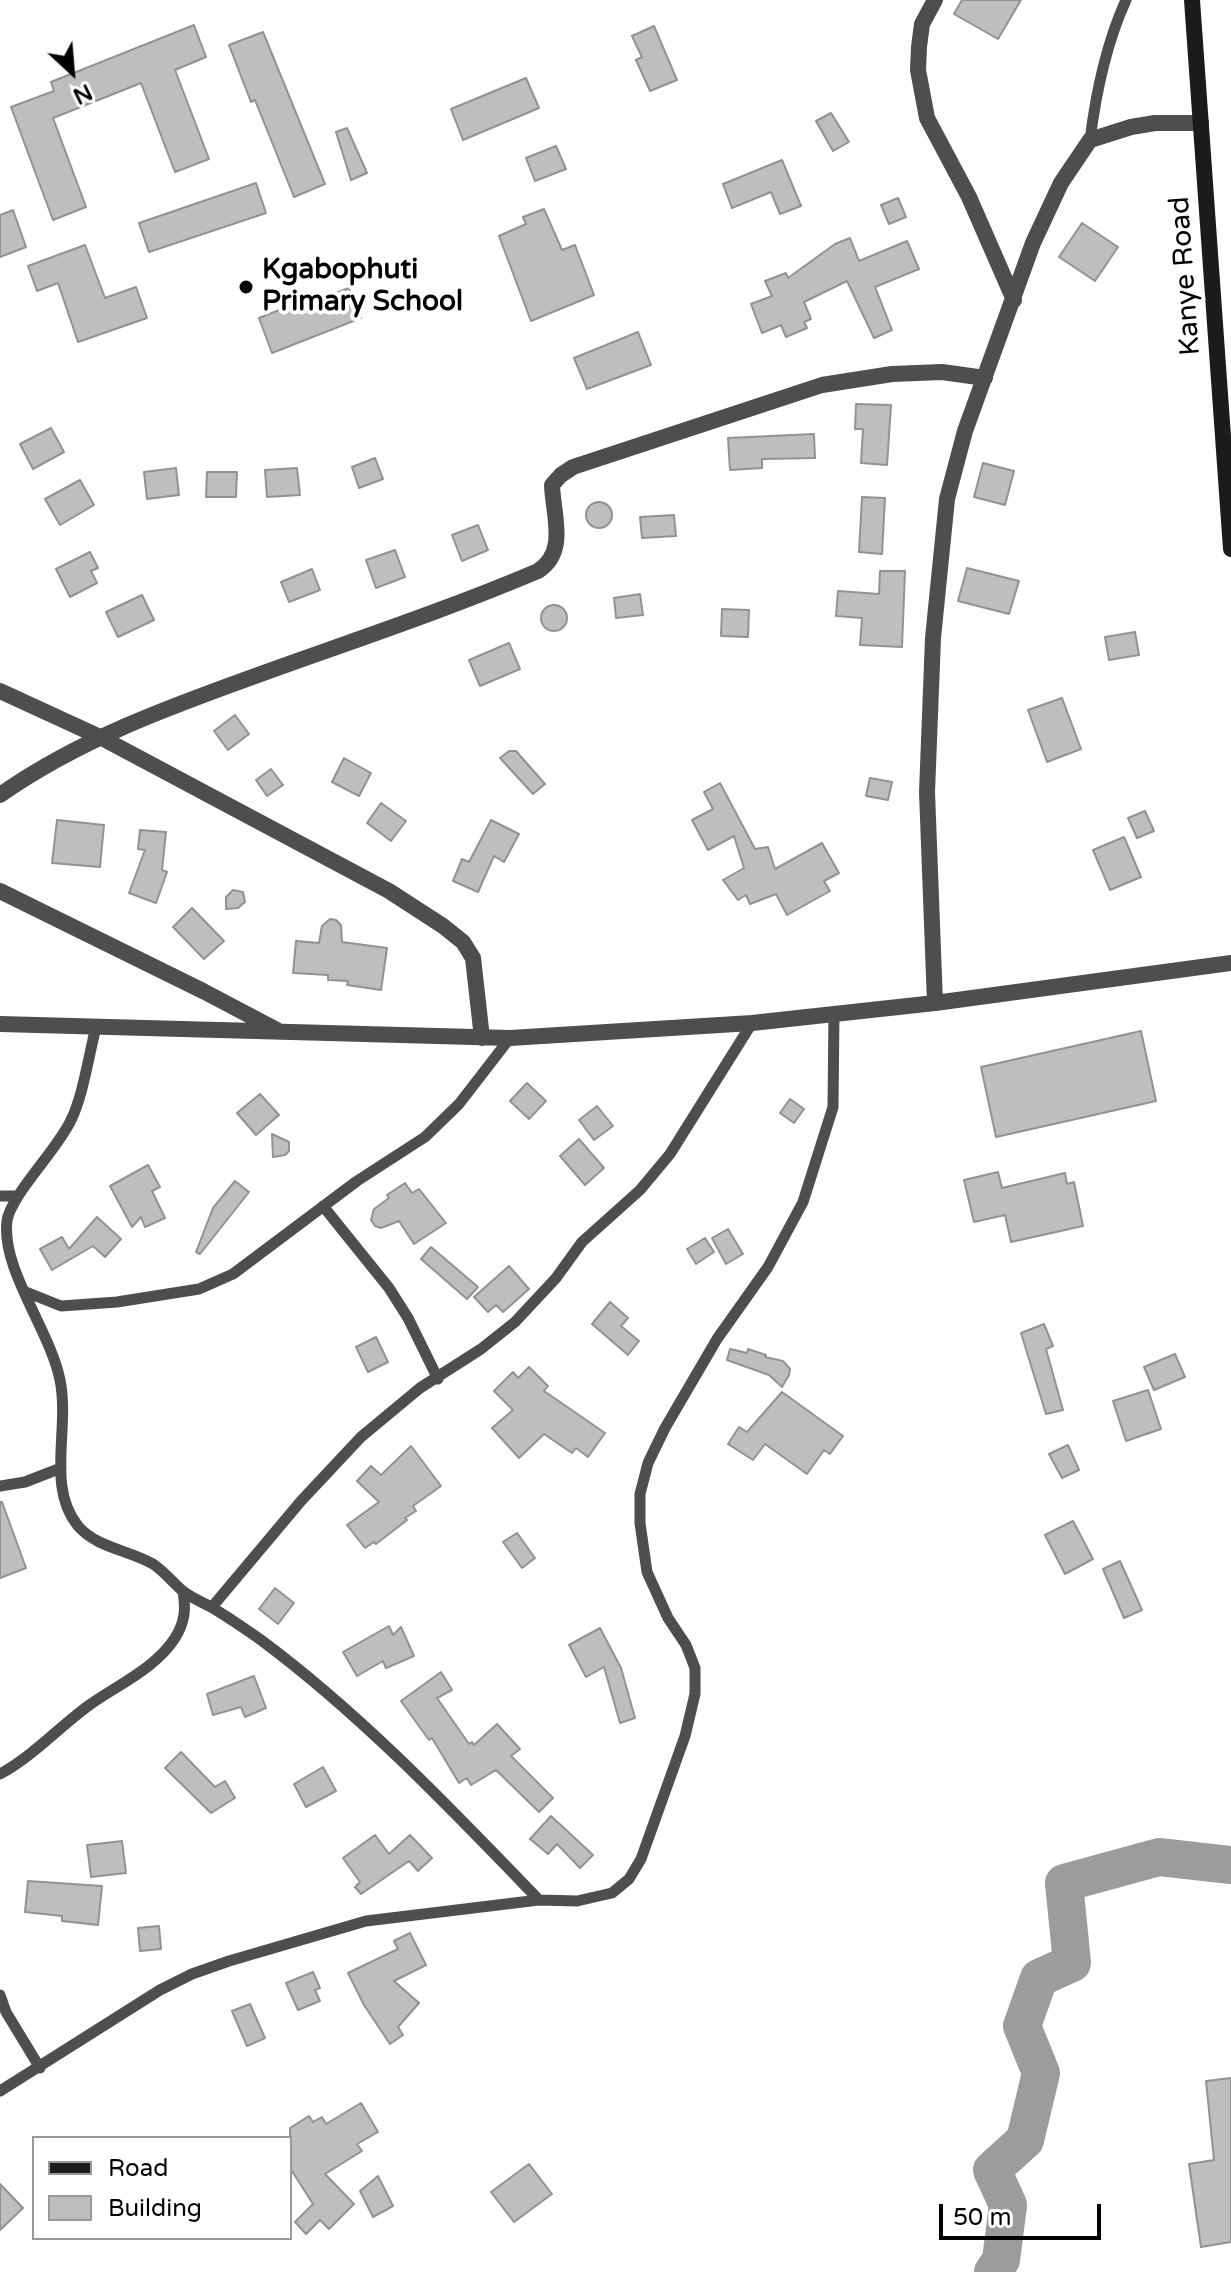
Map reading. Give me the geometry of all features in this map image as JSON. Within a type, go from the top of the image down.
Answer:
[{"type":"main road","name":"Kanye Road","points":[[1192,0],[1231,549]]},
{"type":"street","points":[[935,0],[922,24],[918,59],[927,118],[969,197],[1014,300]]},
{"type":"street","points":[[935,1003],[927,792],[937,579],[947,499],[965,431],[1038,231],[1061,183],[1090,140],[1155,123],[1201,123]]},
{"type":"street","points":[[0,795],[52,762],[100,737],[182,702],[475,598],[538,571],[547,565],[557,545],[552,485],[573,467],[822,385],[904,373],[942,372],[985,378]]},
{"type":"street","points":[[0,691],[100,737],[389,891],[453,934],[463,942],[473,958],[482,1038]]},
{"type":"street","points":[[0,891],[280,1032]]},
{"type":"street","points":[[0,1024],[510,1038],[752,1023],[935,1003],[1231,963]]},
{"type":"lane","points":[[1090,140],[1096,94],[1126,0]]},
{"type":"lane","points":[[0,2091],[160,1990],[229,1961],[366,1921],[539,1900],[577,1901],[612,1893],[629,1879],[641,1859],[685,1736],[695,1694],[695,1668],[686,1645],[668,1618],[647,1572],[640,1523],[640,1494],[648,1463],[665,1428],[717,1339],[774,1257],[803,1202],[833,1107],[834,1012]]},
{"type":"lane","points":[[212,1607],[301,1501],[361,1437],[420,1388],[438,1379],[515,1322],[556,1278],[582,1242],[640,1190],[676,1145],[752,1023]]},
{"type":"lane","points":[[96,1027],[72,1118],[51,1154],[18,1196],[7,1218],[7,1250],[52,1351],[59,1376],[65,1406],[60,1486],[65,1507],[80,1528],[104,1544],[154,1565],[183,1591],[265,1644],[421,1779],[539,1900]]},
{"type":"lane","points":[[26,1292],[61,1306],[117,1302],[199,1289],[233,1274],[323,1206],[425,1137],[444,1120],[510,1038]]},
{"type":"lane","points":[[0,1196],[18,1196]]},
{"type":"lane","points":[[323,1206],[389,1288],[408,1318],[438,1379]]},
{"type":"lane","points":[[0,1486],[25,1482],[61,1468]]},
{"type":"lane","points":[[0,1774],[29,1756],[89,1706],[149,1666],[175,1639],[186,1613],[183,1591]]},
{"type":"lane","points":[[0,1995],[6,2012],[40,2068]]},
{"type":"building","points":[[962,0],[1021,0],[998,39],[954,14]]},
{"type":"building","points":[[194,25],[206,57],[175,70],[209,159],[175,172],[141,83],[53,118],[86,207],[53,220],[11,107],[54,91],[51,82]]},
{"type":"building","points":[[654,26],[677,80],[650,91],[636,60],[642,57],[632,36]]},
{"type":"building","points":[[263,32],[325,184],[294,197],[229,45]]},
{"type":"building","points":[[526,78],[539,108],[463,140],[451,109]]},
{"type":"building","points":[[831,113],[849,142],[833,151],[816,121]]},
{"type":"building","points":[[347,128],[367,173],[351,180],[336,132]]},
{"type":"building","points":[[556,146],[566,169],[535,181],[526,158]]},
{"type":"building","points":[[782,160],[801,206],[780,214],[771,192],[732,208],[723,184]]},
{"type":"building","points":[[256,183],[266,213],[149,252],[139,223]]},
{"type":"building","points":[[898,198],[906,217],[889,224],[881,205]]},
{"type":"building","points":[[544,209],[562,250],[575,245],[594,295],[531,321],[499,236],[526,224],[523,217]]},
{"type":"building","points":[[13,210],[26,247],[0,257],[0,215]]},
{"type":"building","points":[[1082,223],[1118,247],[1095,281],[1059,257]]},
{"type":"building","points":[[850,238],[859,261],[907,241],[919,269],[875,287],[892,330],[874,338],[847,281],[804,302],[811,319],[804,322],[807,328],[786,337],[781,325],[762,333],[751,304],[772,296],[765,281],[786,273],[788,278],[835,244]]},
{"type":"building","points":[[85,245],[105,298],[136,287],[147,318],[78,342],[58,283],[37,291],[28,266]]},
{"type":"building","points":[[349,288],[361,318],[272,353],[259,318],[307,299],[309,303]]},
{"type":"building","points":[[638,332],[651,365],[587,389],[574,358]]},
{"type":"building","points":[[856,404],[891,405],[887,465],[861,463],[863,429],[855,429]]},
{"type":"building","points":[[51,428],[64,452],[33,469],[20,444]]},
{"type":"building","points":[[814,434],[815,458],[762,459],[762,468],[730,470],[728,438]]},
{"type":"building","points":[[375,458],[383,479],[359,488],[352,467]]},
{"type":"building","points":[[983,463],[1014,471],[1005,505],[974,497]]},
{"type":"building","points":[[176,468],[179,495],[147,499],[144,472]]},
{"type":"building","points":[[297,468],[300,495],[267,497],[265,470]]},
{"type":"building","points":[[207,472],[237,472],[236,497],[206,497]]},
{"type":"building","points":[[80,480],[94,505],[60,525],[45,499]]},
{"type":"building","points":[[862,497],[885,498],[882,554],[859,552]]},
{"type":"building","points":[[599,502],[608,506],[612,515],[608,524],[599,528],[590,524],[586,515],[590,506]]},
{"type":"building","points":[[674,515],[676,536],[642,538],[640,517]]},
{"type":"building","points":[[478,525],[488,550],[462,561],[452,535]]},
{"type":"building","points":[[395,550],[405,577],[376,588],[366,560]]},
{"type":"building","points":[[90,552],[98,568],[91,571],[97,583],[70,597],[56,569]]},
{"type":"building","points":[[967,568],[1019,581],[1009,614],[958,601]]},
{"type":"building","points":[[312,569],[320,590],[289,602],[281,582]]},
{"type":"building","points":[[880,571],[905,571],[902,647],[860,645],[862,618],[836,616],[838,591],[879,594]]},
{"type":"building","points":[[640,594],[643,615],[616,618],[614,598]]},
{"type":"building","points":[[142,595],[154,620],[118,637],[106,612]]},
{"type":"building","points":[[554,605],[563,609],[567,618],[563,627],[554,631],[545,627],[541,618],[545,609]]},
{"type":"building","points":[[722,609],[749,610],[748,637],[721,636]]},
{"type":"building","points":[[1135,632],[1139,655],[1109,660],[1105,637]]},
{"type":"building","points":[[509,643],[520,669],[480,686],[469,660]]},
{"type":"building","points":[[1062,698],[1081,749],[1047,762],[1028,710]]},
{"type":"building","points":[[235,715],[249,734],[228,750],[214,731]]},
{"type":"building","points":[[509,751],[516,751],[545,784],[533,794],[500,758]]},
{"type":"building","points":[[344,758],[371,773],[359,796],[332,782]]},
{"type":"building","points":[[271,769],[283,785],[267,796],[256,780]]},
{"type":"building","points":[[870,778],[892,782],[888,800],[866,796]]},
{"type":"building","points":[[720,783],[755,849],[768,847],[775,869],[822,843],[839,873],[824,881],[830,891],[787,915],[776,894],[750,904],[746,895],[738,900],[723,880],[744,868],[734,836],[708,850],[692,820],[713,809],[704,792]]},
{"type":"building","points":[[381,803],[406,821],[391,841],[367,823]]},
{"type":"building","points":[[1145,811],[1154,831],[1137,838],[1128,818]]},
{"type":"building","points":[[57,820],[104,825],[100,867],[52,863]]},
{"type":"building","points":[[491,820],[519,834],[504,862],[494,856],[478,892],[453,881],[462,859],[469,862]]},
{"type":"building","points":[[140,830],[166,832],[162,870],[167,872],[156,903],[129,893],[145,850],[138,849]]},
{"type":"building","points":[[1124,837],[1141,877],[1110,890],[1093,850]]},
{"type":"building","points":[[233,890],[243,892],[245,902],[238,908],[226,909],[226,897]]},
{"type":"building","points":[[192,908],[224,941],[204,959],[173,927]]},
{"type":"building","points":[[330,919],[341,925],[342,942],[387,948],[381,990],[347,985],[348,981],[328,980],[328,975],[293,973],[296,941],[319,943],[322,926]]},
{"type":"building","points":[[1141,1031],[1156,1101],[996,1137],[981,1067]]},
{"type":"building","points":[[527,1083],[546,1101],[529,1119],[510,1101]]},
{"type":"building","points":[[260,1094],[279,1115],[256,1135],[237,1113]]},
{"type":"building","points":[[790,1099],[804,1109],[794,1123],[780,1113]]},
{"type":"building","points":[[597,1106],[613,1126],[594,1140],[579,1120]]},
{"type":"building","points":[[272,1134],[289,1142],[289,1151],[285,1155],[273,1157]]},
{"type":"building","points":[[579,1139],[604,1168],[585,1185],[560,1156]]},
{"type":"building","points":[[148,1165],[160,1187],[152,1191],[165,1218],[145,1227],[141,1217],[132,1227],[110,1186]]},
{"type":"building","points":[[998,1172],[1002,1188],[1065,1173],[1067,1184],[1074,1182],[1083,1226],[1011,1242],[1005,1215],[974,1222],[964,1180]]},
{"type":"building","points":[[235,1181],[249,1192],[200,1254],[196,1252],[213,1208]]},
{"type":"building","points":[[405,1183],[412,1193],[419,1189],[446,1223],[414,1244],[399,1221],[381,1228],[371,1220],[374,1209]]},
{"type":"building","points":[[97,1217],[121,1239],[105,1257],[93,1246],[52,1270],[40,1249],[62,1237],[69,1249]]},
{"type":"building","points":[[728,1229],[743,1254],[726,1264],[712,1238]]},
{"type":"building","points":[[705,1238],[714,1252],[696,1264],[687,1249]]},
{"type":"building","points":[[431,1247],[478,1287],[467,1299],[421,1259]]},
{"type":"building","points":[[509,1266],[529,1289],[503,1312],[496,1305],[488,1312],[474,1297]]},
{"type":"building","points":[[610,1302],[628,1318],[621,1326],[639,1341],[628,1355],[592,1324]]},
{"type":"building","points":[[1044,1324],[1053,1346],[1046,1349],[1063,1410],[1046,1414],[1021,1333]]},
{"type":"building","points":[[376,1337],[388,1362],[368,1372],[356,1347]]},
{"type":"building","points":[[730,1349],[747,1353],[748,1349],[783,1361],[790,1369],[789,1375],[782,1387],[769,1375],[727,1360]]},
{"type":"building","points":[[1175,1354],[1185,1377],[1154,1390],[1144,1367]]},
{"type":"building","points":[[529,1367],[548,1386],[544,1391],[605,1433],[588,1457],[576,1448],[572,1453],[544,1434],[519,1458],[492,1428],[513,1410],[494,1391],[513,1372],[518,1378]]},
{"type":"building","points":[[1148,1390],[1161,1429],[1126,1441],[1113,1401]]},
{"type":"building","points":[[782,1392],[843,1436],[830,1454],[824,1450],[807,1474],[765,1444],[753,1460],[728,1444],[739,1427],[747,1432]]},
{"type":"building","points":[[1068,1445],[1079,1470],[1062,1478],[1049,1454]]},
{"type":"building","points":[[411,1446],[441,1486],[413,1506],[416,1511],[405,1518],[407,1520],[376,1544],[374,1542],[365,1548],[347,1525],[379,1502],[357,1481],[371,1466],[381,1475]]},
{"type":"building","points":[[0,1502],[26,1568],[0,1578]]},
{"type":"building","points":[[1073,1521],[1093,1559],[1065,1574],[1045,1535]]},
{"type":"building","points":[[517,1533],[535,1558],[522,1568],[503,1542]]},
{"type":"building","points":[[1120,1561],[1142,1610],[1124,1618],[1103,1569]]},
{"type":"building","points":[[275,1588],[294,1603],[278,1624],[259,1609]]},
{"type":"building","points":[[389,1626],[393,1635],[401,1627],[414,1656],[386,1668],[383,1661],[357,1676],[343,1652]]},
{"type":"building","points":[[600,1628],[621,1668],[635,1718],[620,1723],[604,1667],[586,1677],[569,1645]]},
{"type":"building","points":[[441,1672],[452,1690],[437,1698],[469,1744],[472,1742],[474,1745],[497,1724],[520,1749],[511,1756],[553,1798],[539,1812],[496,1770],[471,1785],[467,1778],[459,1783],[432,1738],[429,1740],[401,1701]]},
{"type":"building","points":[[254,1676],[266,1708],[245,1717],[241,1707],[213,1715],[207,1694]]},
{"type":"building","points":[[181,1752],[215,1787],[225,1781],[235,1798],[211,1813],[165,1768]]},
{"type":"building","points":[[323,1767],[336,1791],[306,1807],[294,1784]]},
{"type":"building","points":[[551,1816],[593,1855],[580,1868],[557,1844],[548,1854],[530,1839]]},
{"type":"building","points":[[375,1835],[389,1854],[410,1835],[432,1858],[418,1871],[409,1861],[361,1894],[355,1887],[360,1882],[343,1858]]},
{"type":"building","points":[[122,1841],[126,1873],[91,1877],[87,1845]]},
{"type":"building","points":[[28,1881],[102,1886],[98,1925],[62,1921],[62,1916],[25,1912]]},
{"type":"building","points":[[159,1926],[161,1949],[140,1951],[138,1928]]},
{"type":"building","points":[[410,1933],[426,1965],[394,1981],[419,2003],[398,2027],[403,2035],[390,2044],[364,2005],[348,1973],[398,1949],[394,1941]]},
{"type":"building","points":[[313,1972],[320,1988],[315,1990],[320,2001],[298,2010],[286,1983]]},
{"type":"building","points":[[250,2004],[265,2038],[247,2046],[232,2011]]},
{"type":"building","points":[[1231,2078],[1231,2242],[1201,2247],[1189,2164],[1214,2160],[1206,2081]]},
{"type":"building","points":[[361,2103],[378,2132],[357,2144],[362,2151],[325,2174],[354,2204],[329,2229],[320,2220],[306,2234],[295,2222],[313,2204],[292,2171],[290,2128],[309,2116],[313,2122],[322,2117],[326,2124]]},
{"type":"building","points":[[529,2164],[552,2194],[514,2222],[491,2192]]},
{"type":"building","points":[[378,2176],[393,2206],[373,2217],[360,2191]]},
{"type":"building","points":[[0,2184],[23,2208],[0,2230]]},
{"type":"waterway","points":[[993,2272],[1001,2260],[1008,2205],[992,2170],[1025,2140],[1041,2073],[1022,2026],[1039,1978],[1072,1963],[1064,1883],[1159,1857],[1231,1865]]},
{"type":"place","name":"Kgabophuti Primary School","points":[[246,287]]}]
